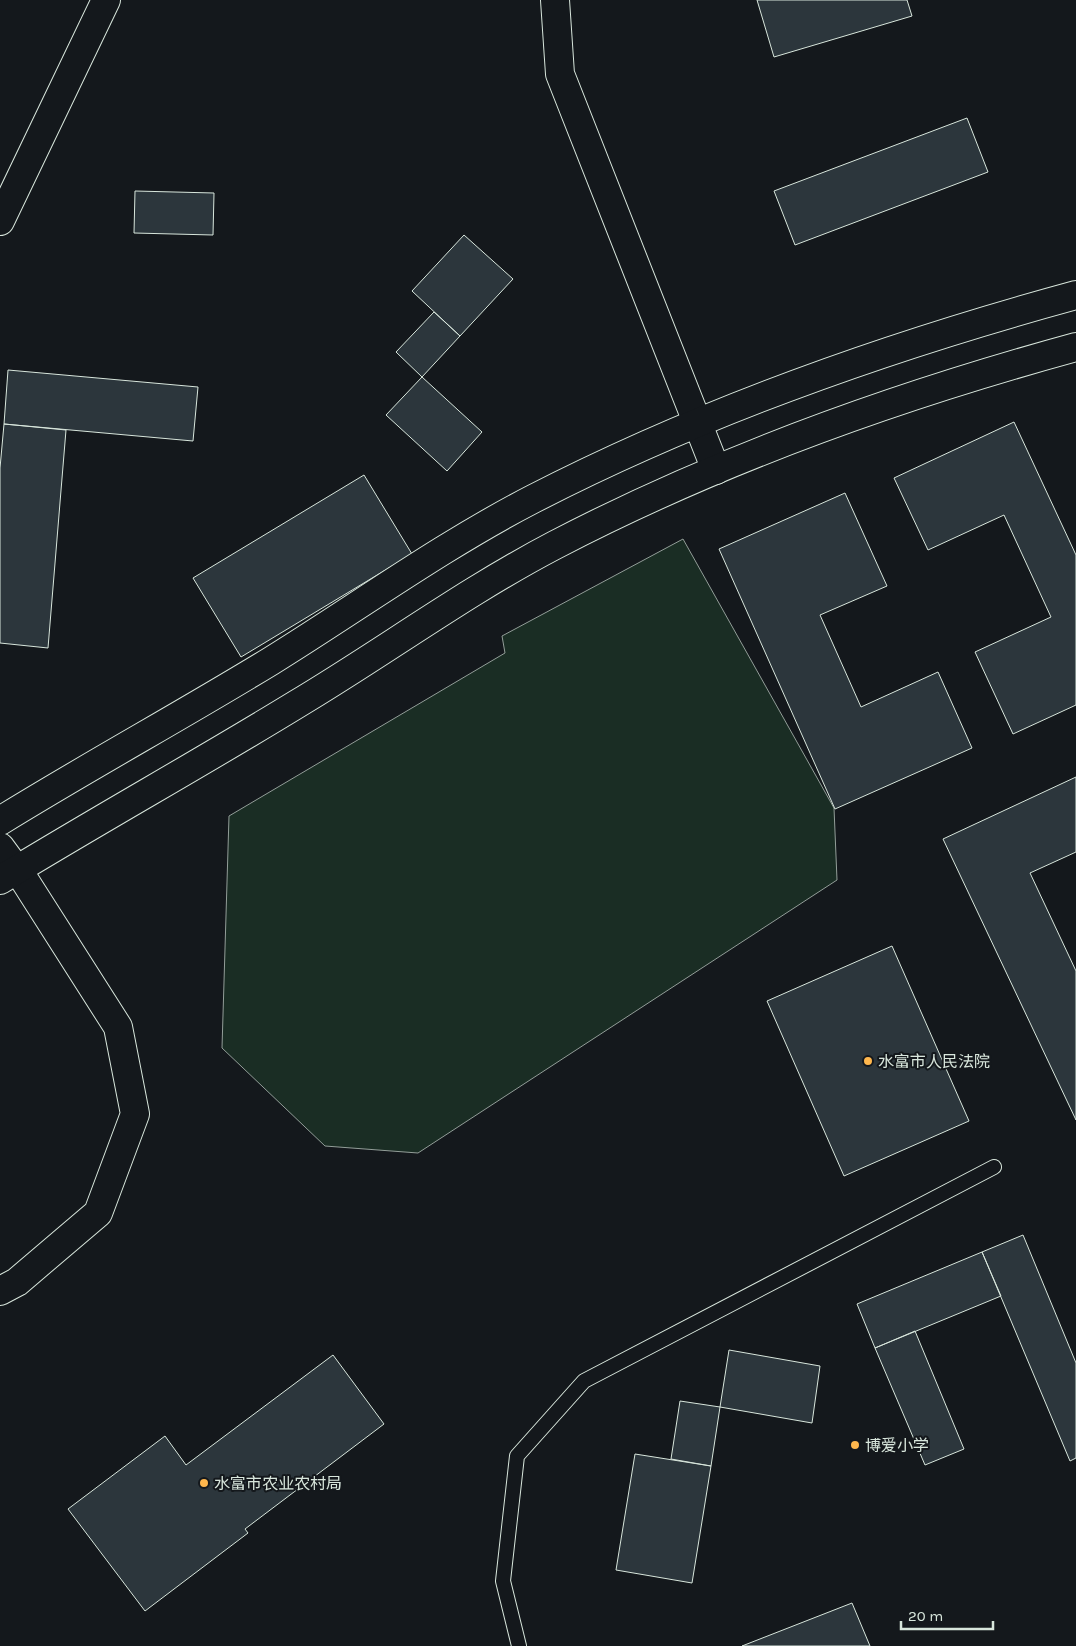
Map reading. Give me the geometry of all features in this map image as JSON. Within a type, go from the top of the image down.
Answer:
[{"type":"main road","points":[[0,221],[106,0]]},
{"type":"main road","points":[[555,0],[560,74],[716,470]]},
{"type":"main road","points":[[0,821],[269,662],[418,565],[493,520],[592,470],[770,394],[875,356],[965,326],[1076,295]]},
{"type":"main road","points":[[8,875],[296,705],[495,578],[599,523],[716,470],[823,428],[910,398],[1076,348]]},
{"type":"main road","points":[[0,847],[8,875],[118,1027],[135,1114],[98,1213],[17,1282],[0,1291]]},
{"type":"lane","points":[[519,1646],[503,1581],[517,1456],[584,1381],[994,1167]]},
{"type":"green space","points":[[683,539],[834,808],[837,880],[418,1153],[325,1146],[222,1048],[229,816],[505,653],[502,636]]},
{"type":"building","points":[[757,0],[907,0],[912,16],[774,57]]},
{"type":"building","points":[[967,118],[988,172],[795,245],[774,191]]},
{"type":"building","points":[[135,191],[214,193],[213,235],[134,233]]},
{"type":"building","points":[[464,235],[513,279],[460,336],[412,291]]},
{"type":"building","points":[[434,312],[460,336],[422,377],[396,352]]},
{"type":"building","points":[[8,370],[198,387],[193,441],[4,424]]},
{"type":"building","points":[[422,377],[482,432],[447,471],[386,415]]},
{"type":"building","points":[[1014,422],[1076,555],[1076,705],[1013,734],[975,652],[1051,617],[1004,515],[928,550],[894,478]]},
{"type":"building","points":[[4,424],[66,430],[48,648],[0,643],[0,468]]},
{"type":"building","points":[[364,475],[412,554],[241,657],[193,578]]},
{"type":"building","points":[[845,493],[887,586],[820,615],[861,707],[938,672],[972,748],[835,809],[719,549]]},
{"type":"building","points":[[1076,777],[1076,852],[1030,873],[1076,971],[1076,1120],[943,839]]},
{"type":"building","name":"水富市人民法院","points":[[892,946],[969,1121],[844,1176],[767,1001]]},
{"type":"building","points":[[1023,1235],[1076,1363],[1076,1458],[1070,1461],[982,1252]]},
{"type":"building","points":[[982,1252],[1001,1296],[875,1348],[857,1304]]},
{"type":"building","points":[[915,1331],[964,1449],[925,1465],[875,1348]]},
{"type":"building","points":[[729,1350],[820,1366],[812,1423],[720,1407]]},
{"type":"building","name":"水富市农业农村局","points":[[333,1355],[384,1424],[245,1529],[248,1533],[145,1611],[68,1509],[165,1436],[186,1465]]},
{"type":"building","points":[[680,1401],[720,1407],[711,1466],[671,1459]]},
{"type":"building","points":[[635,1454],[711,1466],[692,1583],[616,1570]]},
{"type":"building","points":[[852,1603],[870,1646],[742,1646]]},
{"type":"place","name":"水富市人民法院","points":[[868,1061]]},
{"type":"place","name":"博爱小学","points":[[855,1445]]},
{"type":"place","name":"水富市农业农村局","points":[[204,1483]]}]
